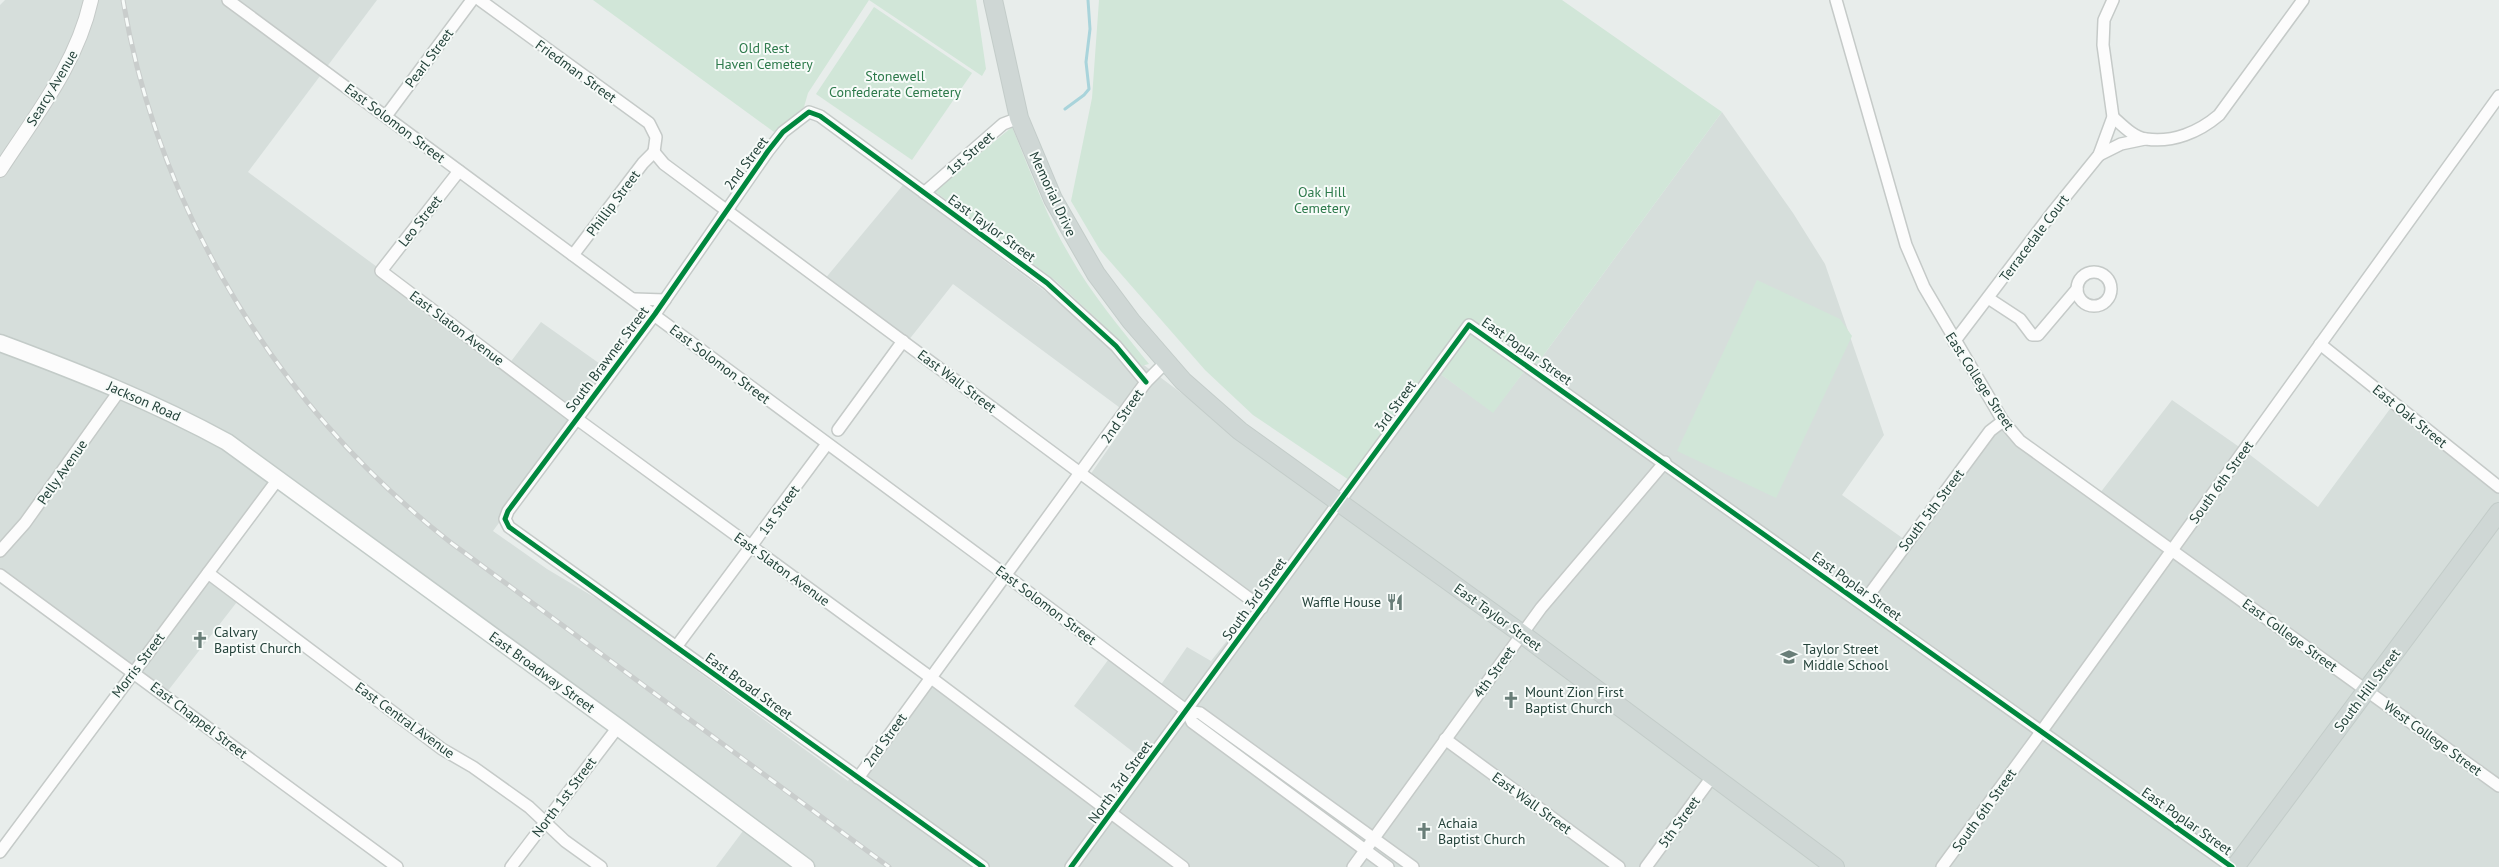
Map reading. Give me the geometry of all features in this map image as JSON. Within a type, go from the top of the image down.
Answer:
[{"type":"main road","name":"Memorial Drive","points":[[993,0],[1019,118],[1053,199],[1079,248],[1114,300],[1166,362]]},
{"type":"main road","name":"Jackson Road","points":[[0,343],[120,390],[179,416],[227,442],[278,479]]},
{"type":"main road","name":"East Taylor Street","points":[[1166,362],[1220,415],[1522,634],[1835,867]]},
{"type":"main road","name":"East Broadway Street","points":[[278,479],[618,727],[797,864]]},
{"type":"main road","name":"South Hill Street","points":[[2234,867],[2499,512]]},
{"type":"street","name":"Searcy Avenue","points":[[0,170],[70,62],[77,47],[91,0]]},
{"type":"street","name":"East Solomon Street","points":[[228,0],[655,314],[1187,711],[1200,713],[1413,867]]},
{"type":"street","name":"Pearl Street","points":[[386,116],[472,0]]},
{"type":"street","name":"Friedman Street","points":[[480,0],[649,124],[656,137],[654,152]]},
{"type":"street","name":"East College Street","points":[[1836,0],[1906,245],[1924,287],[1954,342],[2003,421],[2020,441],[2367,691]]},
{"type":"street","points":[[2113,0],[2104,20],[2103,45],[2113,117],[2128,130],[2145,139]]},
{"type":"street","points":[[2099,155],[2121,144],[2145,139],[2181,137],[2204,128],[2218,115],[2303,0]]},
{"type":"street","name":"South 6th Street","points":[[1942,867],[2499,96]]},
{"type":"street","name":"East Taylor Street","points":[[809,112],[820,116],[1047,283],[1116,346],[1146,382]]},
{"type":"street","name":"2nd Street","points":[[726,211],[784,132],[809,112]]},
{"type":"street","name":"Terracedale Court","points":[[1954,342],[2052,213],[2099,155],[2113,117]]},
{"type":"street","name":"1st Street","points":[[924,192],[1003,124],[1019,118]]},
{"type":"street","name":"East Wall Street","points":[[654,152],[664,164],[726,211],[1262,608]]},
{"type":"street","name":"Phillip Street","points":[[573,255],[643,163],[654,152]]},
{"type":"street","name":"Leo Street","points":[[381,271],[459,171]]},
{"type":"street","name":"South Brawner Street","points":[[505,519],[508,511],[655,314],[726,211]]},
{"type":"street","name":"East Slaton Avenue","points":[[381,271],[577,419],[930,677],[1183,867]]},
{"type":"street","points":[[1988,298],[2020,319],[2032,334],[2038,335],[2077,289]]},
{"type":"street","points":[[634,299],[665,300]]},
{"type":"street","name":"East Poplar Street","points":[[1469,324],[2041,732],[2234,867]]},
{"type":"street","name":"3rd Street","points":[[1340,501],[1469,324]]},
{"type":"street","points":[[838,430],[903,341]]},
{"type":"street","name":"East Oak Street","points":[[2320,344],[2499,488]]},
{"type":"street","name":"2nd Street","points":[[858,778],[1146,382],[1166,362]]},
{"type":"street","name":"Pelly Avenue","points":[[0,551],[25,523],[120,390]]},
{"type":"street","name":"South 5th Street","points":[[1862,603],[1990,432],[2003,421]]},
{"type":"street","name":"1st Street","points":[[676,647],[827,444]]},
{"type":"street","name":"4th Street","points":[[1353,867],[1541,608],[1665,462]]},
{"type":"street","name":"Morris Street","points":[[0,852],[278,479]]},
{"type":"street","name":"South 3rd Street","points":[[1187,711],[1340,501]]},
{"type":"street","name":"East Broad Street","points":[[505,519],[509,526],[983,867]]},
{"type":"street","name":"East Central Avenue","points":[[208,573],[442,749],[473,767],[529,807],[565,841],[601,867]]},
{"type":"street","name":"East Chappel Street","points":[[0,575],[134,671],[397,867]]},
{"type":"street","name":"West College Street","points":[[2367,691],[2499,786]]},
{"type":"street","name":"East Solomon Street","points":[[1187,711],[1192,722],[1388,867]]},
{"type":"street","name":"North 3rd Street","points":[[1071,867],[1187,711]]},
{"type":"street","name":"North 1st Street","points":[[511,867],[618,727]]},
{"type":"street","name":"East Wall Street","points":[[1445,739],[1619,867]]},
{"type":"street","name":"5th Street","points":[[1646,867],[1712,777]]},
{"type":"shaded area","points":[[5,0],[377,0],[248,172],[509,364],[541,322],[610,371],[493,531],[547,569],[604,603],[848,781],[929,671],[1109,808],[1146,762],[1074,706],[1111,656],[1158,689],[1187,647],[1211,661],[1259,600],[1090,475],[1131,416],[953,284],[908,341],[824,280],[903,185],[1330,504],[1431,367],[1493,412],[1532,361],[1537,364],[1722,112],[1793,213],[1825,264],[1884,435],[1842,495],[1908,542],[2001,422],[2100,493],[2172,400],[2245,451],[2318,507],[2395,402],[2499,489],[2499,867],[716,867],[749,823],[281,478],[210,574],[240,598],[167,692],[0,573],[0,5]]},
{"type":"green space","name":"Old Rest Haven Cemetery","points":[[593,0],[869,0],[808,93],[804,107],[774,132]]},
{"type":"green space","points":[[869,0],[976,0],[986,69],[982,76]]},
{"type":"green space","name":"Oak Hill Cemetery","points":[[1099,0],[1562,0],[1722,112],[1537,364],[1532,361],[1493,413],[1431,367],[1349,480],[1253,415],[1205,370],[1100,250],[1071,201],[1092,98]]},
{"type":"green space","name":"Stonewell Confederate Cemetery","points":[[874,7],[972,73],[912,160],[816,94]]},
{"type":"green space","points":[[1012,127],[1061,241],[1097,298],[1149,364],[1141,366],[1100,322],[1056,281],[934,191]]},
{"type":"green space","points":[[1757,280],[1840,319],[1852,336],[1776,498],[1677,451]]},
{"type":"waterway","points":[[1065,109],[1089,89],[1086,62],[1090,29],[1088,0]]},
{"type":"railway","points":[[123,0],[140,79],[165,156],[197,230],[236,301],[281,368],[332,431],[389,489],[450,542],[889,867]]},
{"type":"cycle path","points":[[983,867],[509,527],[505,519],[508,511],[655,314],[768,151],[783,132],[809,112],[820,116],[1047,283],[1116,346],[1146,382]]},
{"type":"cycle path","points":[[1071,867],[1469,325],[2232,867]]},
{"type":"place","name":"Waffle House","points":[[1395,602]]},
{"type":"place","name":"Calvary Baptist Church","points":[[200,640]]},
{"type":"place","name":"Taylor Street Middle School","points":[[1789,657]]},
{"type":"place","name":"Mount Zion First Baptist Church","points":[[1511,700]]},
{"type":"place","name":"Achaia Baptist Church","points":[[1424,831]]}]
